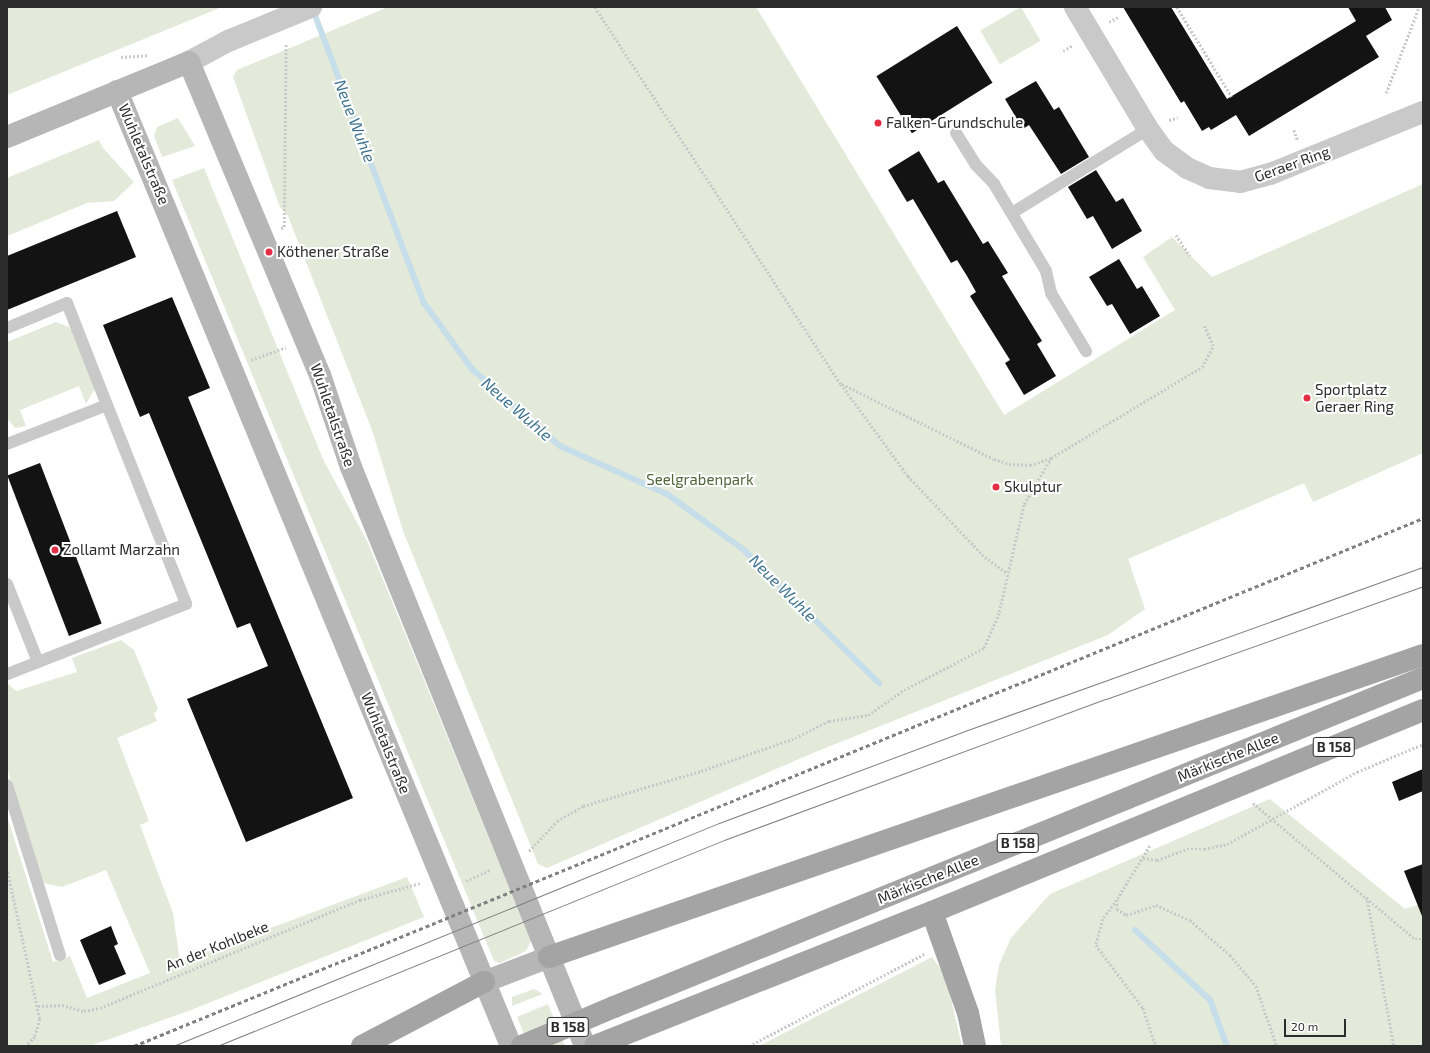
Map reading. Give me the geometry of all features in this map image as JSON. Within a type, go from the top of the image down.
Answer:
[{"type":"main road","name":"Wuhletalstraße","points":[[511,1046],[117,92],[189,62],[320,375],[351,467],[585,1046]]},
{"type":"main road","points":[[7,137],[117,92]]},
{"type":"main road","points":[[362,1046],[484,982],[549,957],[1423,655]]},
{"type":"main road","name":"Märkische Allee","points":[[522,1046],[614,1007],[1423,678]]},
{"type":"main road","name":"Märkische Allee","points":[[596,1046],[932,912],[1423,710]]},
{"type":"main road","points":[[932,912],[968,1013],[975,1046]]},
{"type":"street","points":[[189,62],[283,18],[311,7]]},
{"type":"street","name":"Geraer Ring","points":[[1075,7],[1148,129],[1164,151],[1187,168],[1209,178],[1240,182],[1312,159],[1423,112]]},
{"type":"lane","points":[[1012,213],[1148,129]]},
{"type":"lane","points":[[956,133],[975,164],[994,184],[1012,213],[1046,271],[1051,293],[1086,351]]},
{"type":"lane","points":[[7,328],[67,303],[186,604],[7,674]]},
{"type":"lane","points":[[7,444],[107,405]]},
{"type":"lane","points":[[7,584],[38,662]]},
{"type":"lane","points":[[7,785],[60,955]]},
{"type":"path","points":[[595,7],[841,384],[908,476],[985,557],[1007,573]]},
{"type":"path","points":[[1177,7],[1232,97]]},
{"type":"path","points":[[1386,93],[1419,7]]},
{"type":"path","points":[[284,227],[286,43]]},
{"type":"path","points":[[1176,235],[1190,256]]},
{"type":"path","points":[[841,384],[994,459],[1009,464],[1030,465],[1051,458],[1202,367],[1213,346],[1204,326]]},
{"type":"path","points":[[245,362],[279,350]]},
{"type":"path","points":[[446,890],[528,853],[557,821],[583,806],[701,771],[795,738],[829,721],[868,715],[904,690],[984,648],[999,612],[1024,504],[1051,458]]},
{"type":"path","points":[[1143,858],[1157,860],[1187,849],[1204,849],[1227,844],[1357,772],[1423,744]]},
{"type":"path","points":[[1252,800],[1271,819],[1367,896],[1415,939],[1423,939]]},
{"type":"path","points":[[1152,842],[1117,900],[1103,919],[1096,945],[1143,1008],[1156,1046]]},
{"type":"path","points":[[7,868],[40,1019],[35,1037],[26,1046]]},
{"type":"path","name":"An der Kohlbeke","points":[[38,1006],[62,1005],[84,1011],[100,1008],[360,900],[418,882],[446,890]]},
{"type":"path","points":[[1367,896],[1394,1046]]},
{"type":"path","points":[[1117,900],[1117,909],[1126,915],[1156,905],[1190,920],[1230,955],[1256,986],[1277,1046]]},
{"type":"path","points":[[749,1046],[928,952],[941,939]]},
{"type":"green space","points":[[7,7],[222,7],[7,95]]},
{"type":"green space","name":"Seelgrabenpark","points":[[388,7],[756,7],[1004,415],[1175,310],[1143,257],[1172,237],[1212,277],[1423,184],[1423,453],[1313,502],[1304,483],[1128,559],[1145,609],[1108,635],[813,753],[547,868],[538,864],[403,531],[372,430],[288,216],[280,207],[233,77],[237,70]]},
{"type":"green space","points":[[1021,7],[1040,41],[1000,64],[980,30]]},
{"type":"green space","points":[[178,118],[195,146],[162,157],[154,136],[157,127]]},
{"type":"green space","points":[[99,140],[103,148],[134,182],[114,201],[87,203],[7,236],[7,178]]},
{"type":"green space","points":[[204,168],[323,459],[368,543],[531,941],[526,951],[500,963],[494,961],[172,180]]},
{"type":"green space","points":[[56,322],[69,327],[76,337],[95,383],[94,390],[86,404],[79,386],[20,410],[26,426],[15,428],[7,418],[7,342]]},
{"type":"green space","points":[[121,640],[134,650],[158,709],[154,714],[157,721],[117,738],[149,821],[140,825],[173,913],[180,962],[407,877],[424,917],[191,1010],[90,1046],[7,1046],[7,816],[53,962],[70,956],[87,998],[150,973],[106,870],[62,887],[44,883],[24,830],[7,767],[7,683],[16,691],[77,672],[72,658]]},
{"type":"green space","points":[[1270,799],[1405,909],[1423,903],[1423,1046],[1001,1046],[995,989],[999,965],[1011,938],[1050,894]]},
{"type":"green space","points":[[932,957],[940,968],[949,991],[962,1046],[759,1046]]},
{"type":"green space","points":[[534,989],[543,994],[512,1006],[512,997]]},
{"type":"green space","points":[[548,1004],[565,1046],[529,1046],[517,1017]]},
{"type":"building","points":[[1123,7],[1171,7],[1227,99],[1356,21],[1348,7],[1385,7],[1392,20],[1366,36],[1379,57],[1249,136],[1236,115],[1211,130],[1209,127],[1202,131],[1184,101],[1181,103]]},
{"type":"building","points":[[957,26],[993,83],[912,133],[876,76]]},
{"type":"building","points":[[1036,81],[1054,110],[1059,107],[1089,157],[1061,174],[1029,125],[1023,129],[1005,99]]},
{"type":"building","points":[[919,151],[938,183],[944,180],[983,244],[988,241],[1008,273],[1002,276],[1042,341],[1037,344],[1056,376],[1024,395],[1005,363],[1010,360],[970,296],[976,292],[967,276],[957,260],[951,263],[913,199],[907,202],[888,170]]},
{"type":"building","points":[[1096,170],[1116,202],[1123,198],[1142,231],[1112,249],[1093,216],[1087,219],[1068,187]]},
{"type":"building","points":[[117,211],[136,257],[7,310],[7,256]]},
{"type":"building","points":[[1119,259],[1137,289],[1142,286],[1160,316],[1130,334],[1112,304],[1107,306],[1089,277]]},
{"type":"building","points":[[172,297],[210,388],[188,397],[353,798],[246,842],[187,699],[268,666],[250,623],[237,628],[149,413],[140,417],[103,325]]},
{"type":"building","name":"Zollamt Marzahn","points":[[40,463],[102,624],[69,636],[7,476]]},
{"type":"building","points":[[1423,769],[1423,791],[1399,801],[1392,782]]},
{"type":"building","points":[[1423,864],[1423,916],[1422,916],[1404,871]]},
{"type":"building","points":[[111,926],[118,944],[114,946],[126,974],[99,985],[80,940]]},
{"type":"waterway","name":"Neue Wuhle","points":[[313,10],[424,303],[472,369],[560,446],[667,494],[744,550],[879,683]]},
{"type":"waterway","name":"Neue Wuhle","points":[[1135,930],[1210,1000],[1227,1046]]},
{"type":"tram line","points":[[173,1046],[719,823],[962,732],[1423,567]]},
{"type":"tram line","points":[[217,1046],[724,840],[1106,699],[1423,586]]},
{"type":"railway","points":[[134,1046],[1423,518]]},
{"type":"place","name":"Falken-Grundschule","points":[[878,123]]},
{"type":"place","name":"Köthener Straße","points":[[269,252]]},
{"type":"place","name":"Sportplatz Geraer Ring","points":[[1307,398]]},
{"type":"place","name":"Skulptur","points":[[996,487]]},
{"type":"place","name":"Zollamt Marzahn","points":[[55,550]]}]
